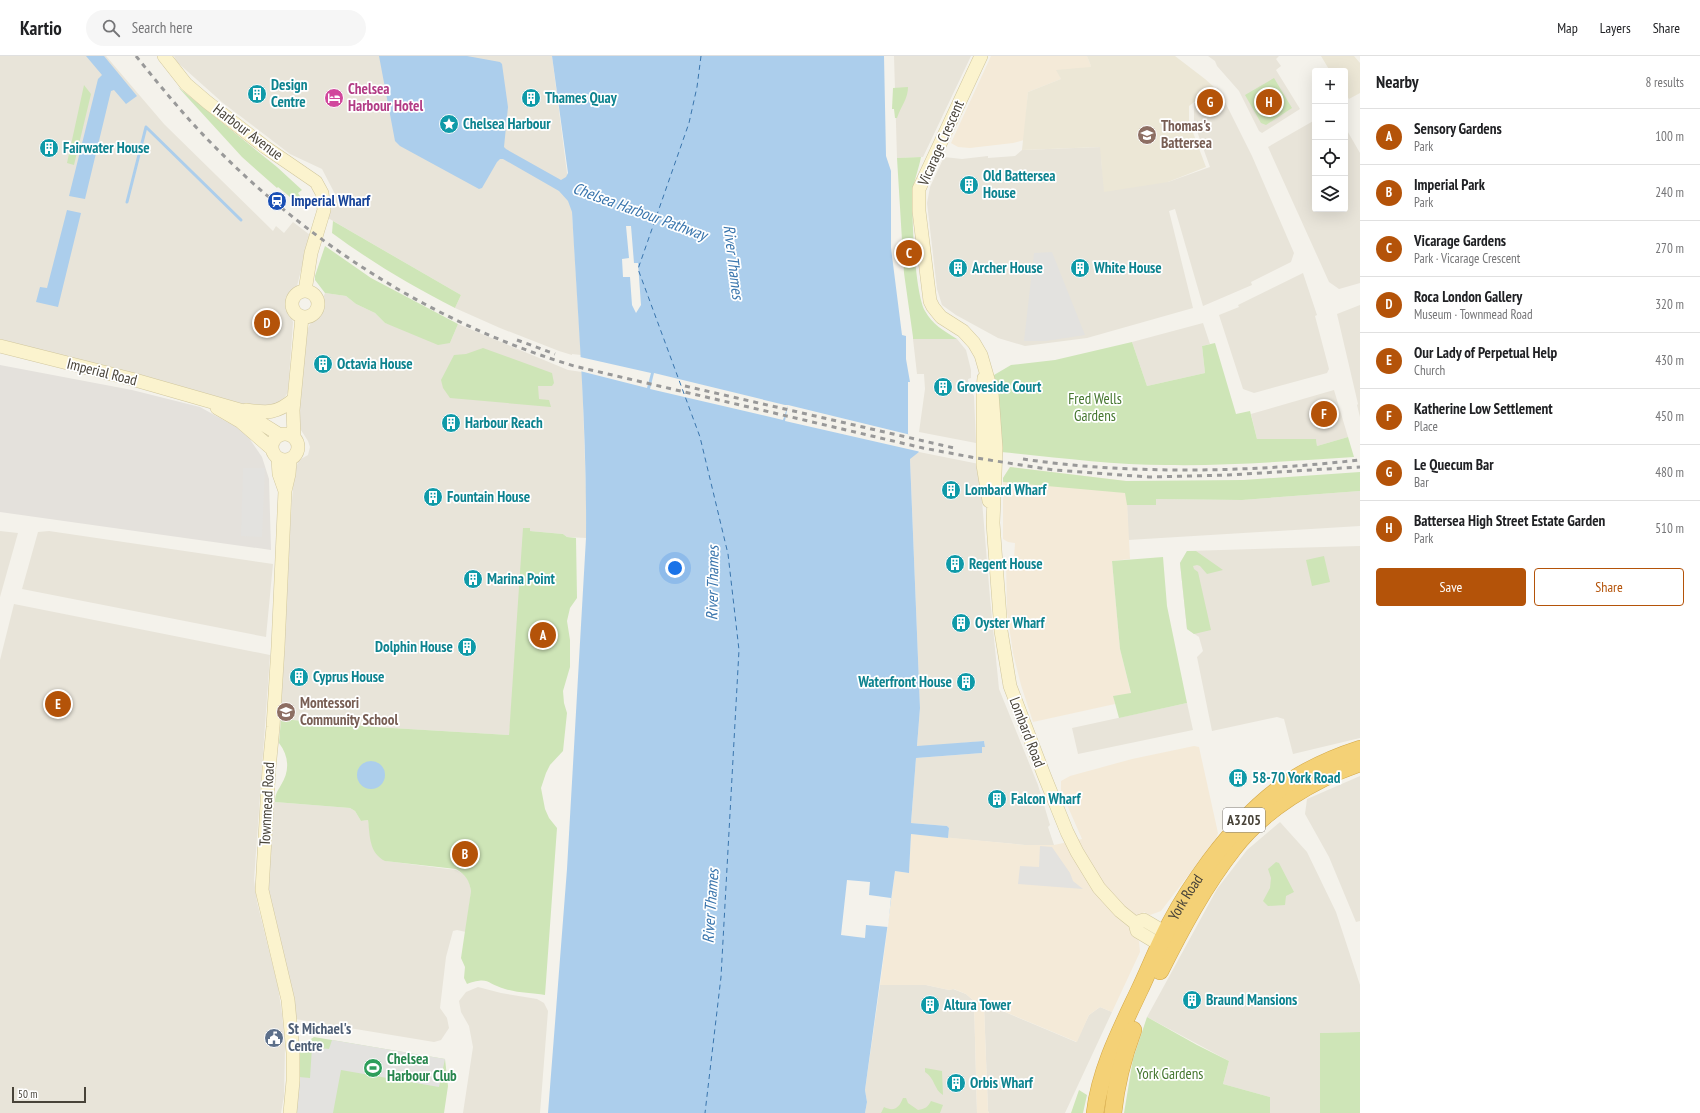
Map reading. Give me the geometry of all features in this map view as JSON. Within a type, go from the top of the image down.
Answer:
[{"type":"highway","name":"York Road","points":[[1113,1113],[1126,1048],[1168,943],[1176,913],[1203,871],[1235,830],[1265,799],[1292,779],[1333,759],[1360,749]]},
{"type":"highway","name":"York Road","points":[[1095,1113],[1102,1078],[1127,1015],[1168,943],[1234,848],[1261,820],[1314,782],[1342,769],[1360,763]]},
{"type":"street","name":"Harbour Avenue","points":[[164,56],[176,72],[196,92],[265,147],[316,182],[322,193],[324,210],[311,253],[305,291]]},
{"type":"street","name":"Vicarage Crescent","points":[[981,56],[919,189],[928,289],[933,307],[941,317],[968,335],[981,355]]},
{"type":"street","points":[[305,291],[309,291],[315,296],[318,307],[310,316],[302,317],[293,309],[292,301],[297,294],[305,291]]},
{"type":"street","name":"Townmead Road","points":[[286,435],[293,405],[302,317]]},
{"type":"street","name":"Imperial Road","points":[[0,346],[135,380],[240,410],[286,435]]},
{"type":"street","name":"Lombard Road","points":[[981,355],[985,372],[983,388],[983,465],[992,514],[1001,631],[1007,672],[1014,700],[1064,826],[1077,852],[1099,888],[1120,911],[1135,923],[1144,920],[1168,943]]},
{"type":"street","name":"Imperial Road","points":[[204,400],[241,422],[280,456]]},
{"type":"street","points":[[240,410],[273,412],[286,406],[293,405]]},
{"type":"street","name":"Townmead Road","points":[[286,435],[274,440],[289,474],[285,491],[278,647],[262,890],[288,1000],[293,1053],[293,1081],[290,1113]]},
{"type":"street","name":"Townmead Road","points":[[280,456],[295,456],[299,450],[298,443],[286,435]]},
{"type":"shaded area","points":[[0,56],[106,56],[164,124],[273,231],[276,226],[284,233],[293,222],[310,235],[297,286],[288,296],[287,306],[293,322],[288,392],[282,402],[273,407],[238,404],[0,339]]},
{"type":"shaded area","name":"Chelsea Harbour","points":[[174,56],[552,56],[572,212],[581,355],[572,355],[559,351],[500,328],[455,308],[461,295],[328,218],[335,194],[322,169],[290,154],[223,103],[177,62]]},
{"type":"shaded area","points":[[894,56],[971,56],[923,157],[897,158]]},
{"type":"shaded area","points":[[991,56],[1087,56],[1091,66],[1089,68],[1058,71],[1061,79],[1028,92],[1024,140],[1013,143],[970,148],[958,147],[951,143]]},
{"type":"shaded area","name":"Thomas's Battersea","points":[[1087,56],[1175,56],[1214,87],[1189,106],[1189,122],[1206,167],[1168,182],[1104,192],[1100,147],[1022,150],[1028,92],[1061,79],[1056,70],[1090,67],[1091,66]]},
{"type":"shaded area","points":[[1208,56],[1279,56],[1276,59],[1281,66],[1276,70],[1300,109],[1262,133],[1259,131],[1239,91],[1217,66],[1215,61]]},
{"type":"shaded area","points":[[1321,56],[1354,56],[1360,63],[1360,93],[1349,99],[1348,97],[1348,68],[1328,68]]},
{"type":"shaded area","points":[[1218,88],[1252,156],[1294,253],[1291,262],[1251,282],[1252,285],[1203,306],[1175,209],[1169,211],[1193,308],[1087,338],[1025,346],[998,338],[956,315],[942,305],[937,289],[927,203],[930,187],[944,157],[962,159],[988,156],[988,158],[1015,156],[1022,150],[1101,147],[1102,170],[1168,182],[1210,167],[1194,123],[1194,103],[1198,103]]},
{"type":"shaded area","points":[[1312,122],[1312,212],[1348,212],[1348,132],[1360,153],[1360,283],[1339,289],[1329,282],[1268,147]]},
{"type":"shaded area","points":[[1052,252],[1085,335],[1046,341],[1024,341],[1034,253]]},
{"type":"shaded area","points":[[1303,273],[1317,315],[1315,316],[1329,369],[1327,373],[1254,393],[1243,389],[1219,315],[1239,307],[1238,305]]},
{"type":"shaded area","points":[[325,293],[346,296],[356,304],[375,313],[385,323],[450,343],[458,324],[568,370],[582,372],[586,538],[567,537],[563,534],[530,531],[509,735],[375,727],[281,719],[277,715],[294,472],[299,460],[308,455],[310,447],[308,441],[297,424],[305,342],[308,328]]},
{"type":"shaded area","points":[[1360,305],[1360,417],[1337,314]]},
{"type":"shaded area","points":[[1203,323],[1210,344],[1202,346],[1205,373],[1147,386],[1132,342]]},
{"type":"shaded area","points":[[913,339],[957,339],[966,350],[971,370],[971,378],[968,379],[969,391],[972,392],[974,396],[976,443],[919,432],[925,389],[924,374],[917,374]]},
{"type":"shaded area","points":[[0,365],[132,390],[200,407],[245,432],[262,457],[269,479],[271,550],[0,512]]},
{"type":"shaded area","points":[[1334,390],[1348,437],[1317,446],[1316,439],[1257,439],[1251,414]]},
{"type":"shaded area","name":"Lombard Wharf","points":[[919,452],[979,464],[999,689],[1038,785],[1050,825],[1048,827],[1054,845],[1025,845],[948,838],[949,828],[947,826],[911,823],[916,758],[982,753],[982,747],[985,747],[984,741],[917,747],[920,708],[910,458]]},
{"type":"shaded area","points":[[1010,467],[1126,481],[1130,559],[1112,561],[1120,649],[1131,694],[1114,696],[1115,704],[1033,722],[1021,685],[1013,653],[1007,612],[1006,560],[1014,559],[1015,543],[1008,542],[1003,539],[1003,478]]},
{"type":"shaded area","points":[[243,468],[265,468],[262,537],[241,536]]},
{"type":"shaded area","points":[[1360,491],[1360,526],[1128,540],[1127,505],[1155,505],[1155,499],[1242,500]]},
{"type":"shaded area","points":[[0,531],[18,533],[0,597]]},
{"type":"shaded area","points":[[49,531],[273,564],[266,637],[22,589],[38,532]]},
{"type":"shaded area","points":[[1360,546],[1360,738],[1293,754],[1284,719],[1277,717],[1212,731],[1197,657],[1203,651],[1199,637],[1187,629],[1180,563],[1187,551]]},
{"type":"shaded area","points":[[14,604],[270,655],[254,880],[257,902],[278,987],[282,1014],[285,1046],[284,1096],[281,1113],[0,1113],[0,660]]},
{"type":"shaded area","points":[[1187,703],[1193,730],[1078,754],[1072,728]]},
{"type":"shaded area","points":[[1194,746],[1199,747],[1218,833],[1216,839],[1161,911],[1150,915],[1144,912],[1130,933],[1139,941],[1140,952],[1112,1012],[1100,1007],[1089,1015],[1077,1042],[986,1004],[984,1006],[989,1113],[977,1113],[974,1001],[966,994],[954,989],[949,990],[926,985],[880,985],[895,871],[909,873],[911,834],[1025,845],[1054,845],[1082,839],[1061,791],[1061,781],[1070,776],[1132,759]]},
{"type":"shaded area","points":[[1360,776],[1360,921],[1356,922],[1329,857],[1305,814],[1307,799]]},
{"type":"shaded area","points":[[275,802],[350,808],[355,811],[361,821],[368,820],[372,845],[386,861],[456,870],[465,875],[469,882],[471,891],[466,932],[457,930],[453,931],[446,957],[440,1008],[447,1018],[449,1028],[441,1040],[434,1042],[295,1019],[266,889],[270,804]]},
{"type":"shaded area","points":[[1280,822],[1307,852],[1336,912],[1360,985],[1360,1032],[1320,1033],[1321,1113],[1270,1113],[1270,1097],[1223,1084],[1229,1061],[1147,1017],[1217,889],[1247,850]]},
{"type":"shaded area","points":[[1040,846],[1052,847],[1070,873],[1073,881],[1083,889],[1018,884],[1020,866],[1039,867]]},
{"type":"shaded area","points":[[880,985],[926,985],[949,990],[953,989],[966,994],[974,1001],[977,1113],[865,1113],[867,1102],[865,1090]]},
{"type":"shaded area","points":[[478,987],[501,993],[537,999],[544,1003],[548,1011],[540,1113],[463,1113],[473,1047],[469,1026],[461,1012],[459,1001],[466,992]]},
{"type":"shaded area","points":[[986,1004],[1076,1042],[1089,1015],[1100,1007],[1112,1012],[1065,1113],[989,1113],[984,1006]]},
{"type":"shaded area","points":[[332,1040],[445,1059],[439,1087],[341,1070],[333,1113],[297,1113],[299,1077],[310,1078],[312,1047],[329,1049]]},
{"type":"green space","points":[[1274,78],[1292,108],[1266,125],[1261,123],[1245,95]]},
{"type":"green space","points":[[84,85],[91,94],[74,165],[67,163]]},
{"type":"green space","points":[[178,87],[277,167],[302,190],[298,193],[300,196],[296,202],[278,187],[277,188],[242,157]]},
{"type":"green space","points":[[908,87],[906,99],[897,118],[895,118],[894,109],[892,109],[893,88]]},
{"type":"green space","points":[[921,157],[914,188],[913,203],[914,253],[919,288],[922,302],[928,316],[939,327],[957,339],[913,339],[904,273],[897,158]]},
{"type":"green space","points":[[333,221],[461,295],[455,308],[392,273],[347,244],[332,233]]},
{"type":"green space","points":[[325,246],[371,278],[458,324],[450,343],[438,345],[385,323],[375,313],[356,304],[346,296],[325,293],[315,280],[315,276]]},
{"type":"green space","name":"Fred Wells Gardens","points":[[1132,342],[1147,386],[1205,373],[1202,346],[1215,343],[1236,414],[1250,411],[1257,439],[1316,439],[1317,446],[1348,437],[1354,457],[1237,464],[1146,465],[1001,452],[994,375],[1011,365],[1055,360]]},
{"type":"green space","points":[[483,348],[552,373],[554,383],[552,386],[538,386],[539,399],[549,400],[551,407],[450,398],[443,388],[441,380],[454,355],[466,354]]},
{"type":"green space","points":[[1010,467],[1126,481],[1243,480],[1360,472],[1360,491],[1242,500],[1156,499],[1156,505],[1127,505],[1125,493],[1003,482],[1003,478]]},
{"type":"green space","points":[[523,528],[530,528],[530,531],[563,534],[567,537],[576,538],[577,598],[570,608],[567,621],[570,640],[570,667],[563,691],[567,713],[563,751],[550,765],[541,788],[545,809],[549,818],[557,828],[545,995],[510,990],[484,981],[467,984],[464,978],[465,967],[461,958],[471,891],[465,876],[459,871],[456,869],[385,861],[380,858],[373,849],[368,820],[361,821],[355,811],[350,808],[275,802],[276,793],[284,780],[287,769],[285,753],[279,743],[281,719],[375,727],[509,735]]},
{"type":"green space","points":[[1187,551],[1196,551],[1223,570],[1207,574],[1200,566],[1193,566],[1198,572],[1211,630],[1194,634],[1187,629],[1180,563]]},
{"type":"green space","points":[[1324,556],[1330,582],[1312,586],[1306,560]]},
{"type":"green space","points":[[1163,557],[1167,606],[1187,703],[1119,718],[1113,696],[1131,693],[1120,649],[1112,561]]},
{"type":"green space","points":[[1276,862],[1279,863],[1294,892],[1286,896],[1285,905],[1268,906],[1263,901],[1270,888],[1271,878],[1268,869]]},
{"type":"green space","name":"York Gardens","points":[[1147,1017],[1229,1061],[1223,1084],[1270,1097],[1270,1113],[1124,1113],[1133,1059]]},
{"type":"green space","points":[[1360,1032],[1360,1113],[1320,1113],[1320,1033]]},
{"type":"green space","name":"Chelsea Harbour Club","points":[[314,1037],[445,1059],[448,1086],[444,1113],[297,1113],[300,1046]]},
{"type":"green space","points":[[925,1068],[942,1071],[943,1095],[938,1090],[931,1077],[925,1072]]},
{"type":"green space","points":[[1079,1090],[1087,1095],[1083,1113],[1071,1113]]},
{"type":"green space","points":[[903,1098],[906,1098],[908,1103],[918,1110],[929,1105],[931,1101],[943,1105],[940,1113],[881,1113],[884,1107],[893,1109],[898,1107]]},
{"type":"water","points":[[86,56],[104,56],[137,96],[126,104],[114,90],[111,91],[85,199],[69,196],[98,79],[102,75]]},
{"type":"water","points":[[379,56],[467,56],[500,62],[502,64],[508,107],[504,147],[561,180],[566,177],[568,173],[552,56],[884,56],[886,156],[891,171],[891,248],[902,335],[906,336],[906,359],[910,382],[908,382],[908,434],[919,452],[910,459],[920,708],[917,746],[984,741],[985,747],[982,747],[982,753],[916,758],[911,823],[947,826],[949,828],[948,838],[911,834],[909,873],[895,871],[865,1090],[867,1102],[865,1113],[548,1113],[567,869],[586,538],[584,415],[572,212],[568,201],[559,191],[503,159],[500,159],[497,162],[482,188],[479,189],[400,146],[395,141]]},
{"type":"water","points":[[67,210],[81,213],[58,307],[36,302],[40,287],[47,288]]},
{"type":"water","points":[[371,761],[381,765],[385,775],[381,785],[371,789],[361,785],[357,775],[361,765]]},
{"type":"pier","points":[[626,226],[631,226],[634,263],[638,263],[641,305],[636,313],[632,305],[630,277],[623,277],[622,259],[629,258]]},
{"type":"pier","points":[[579,355],[580,357],[651,373],[647,388],[580,371]]},
{"type":"pier","points":[[654,373],[788,405],[783,420],[650,389]]},
{"type":"pier","points":[[788,405],[911,435],[921,452],[785,421]]},
{"type":"pier","points":[[847,880],[870,882],[869,895],[891,898],[888,927],[866,925],[865,938],[841,935]]},
{"type":"waterway","points":[[146,127],[241,220]]},
{"type":"waterway","points":[[127,202],[146,127]]},
{"type":"ferry route","points":[[701,56],[697,87],[689,123],[638,269],[700,437],[728,554],[739,650],[721,977],[705,1113]]},
{"type":"railway","points":[[136,56],[184,114],[215,147],[254,184],[294,218],[337,250],[381,279],[427,305],[475,329],[524,349],[574,366],[923,448],[1054,470],[1149,477],[1228,475],[1360,467]]},
{"type":"railway","points":[[517,340],[555,354]]},
{"type":"railway","points":[[685,386],[954,448]]},
{"type":"railway","points":[[1023,459],[1106,468],[1148,470],[1277,467],[1360,460]]},
{"type":"place","name":"Design Centre","points":[[257,94]]},
{"type":"place","name":"Chelsea Harbour Hotel","points":[[334,98]]},
{"type":"place","name":"Thames Quay","points":[[531,98]]},
{"type":"place","name":"Le Quecum Bar","points":[[1210,102]]},
{"type":"place","name":"Battersea High Street Estate Garden","points":[[1269,102]]},
{"type":"place","name":"Chelsea Harbour","points":[[449,124]]},
{"type":"place","name":"Thomas's Battersea","points":[[1147,135]]},
{"type":"place","name":"Fairwater House","points":[[49,148]]},
{"type":"place","name":"Old Battersea House","points":[[969,185]]},
{"type":"place","name":"Imperial Wharf","points":[[277,201]]},
{"type":"place","name":"Vicarage Gardens","points":[[909,253]]},
{"type":"place","name":"Archer House","points":[[958,268]]},
{"type":"place","name":"White House","points":[[1080,268]]},
{"type":"place","name":"Roca London Gallery","points":[[267,323]]},
{"type":"place","name":"Octavia House","points":[[323,364]]},
{"type":"place","name":"Groveside Court","points":[[943,387]]},
{"type":"place","name":"Katherine Low Settlement","points":[[1324,414]]},
{"type":"place","name":"Harbour Reach","points":[[451,423]]},
{"type":"place","name":"Lombard Wharf","points":[[951,490]]},
{"type":"place","name":"Fountain House","points":[[433,497]]},
{"type":"place","name":"Regent House","points":[[955,564]]},
{"type":"place","name":"Marina Point","points":[[473,579]]},
{"type":"place","name":"Oyster Wharf","points":[[961,623]]},
{"type":"place","name":"Sensory Gardens","points":[[543,635]]},
{"type":"place","name":"Dolphin House","points":[[467,647]]},
{"type":"place","name":"Cyprus House","points":[[299,677]]},
{"type":"place","name":"Waterfront House","points":[[966,682]]},
{"type":"place","name":"Our Lady of Perpetual Help","points":[[58,704]]},
{"type":"place","name":"Montessori Community School","points":[[286,712]]},
{"type":"place","name":"58-70 York Road","points":[[1238,778]]},
{"type":"place","name":"Falcon Wharf","points":[[997,799]]},
{"type":"place","name":"Imperial Park","points":[[465,854]]},
{"type":"place","name":"Braund Mansions","points":[[1192,1000]]},
{"type":"place","name":"Altura Tower","points":[[930,1005]]},
{"type":"place","name":"St Michael's Centre","points":[[274,1038]]},
{"type":"place","name":"Chelsea Harbour Club","points":[[373,1068]]},
{"type":"place","name":"Orbis Wharf","points":[[956,1083]]},
{"type":"water label","name":"Chelsea Harbour Pathway","points":[[640,211]]},
{"type":"water label","name":"River Thames","points":[[734,262]]},
{"type":"water label","name":"River Thames","points":[[712,583]]},
{"type":"water label","name":"River Thames","points":[[710,906]]}]
